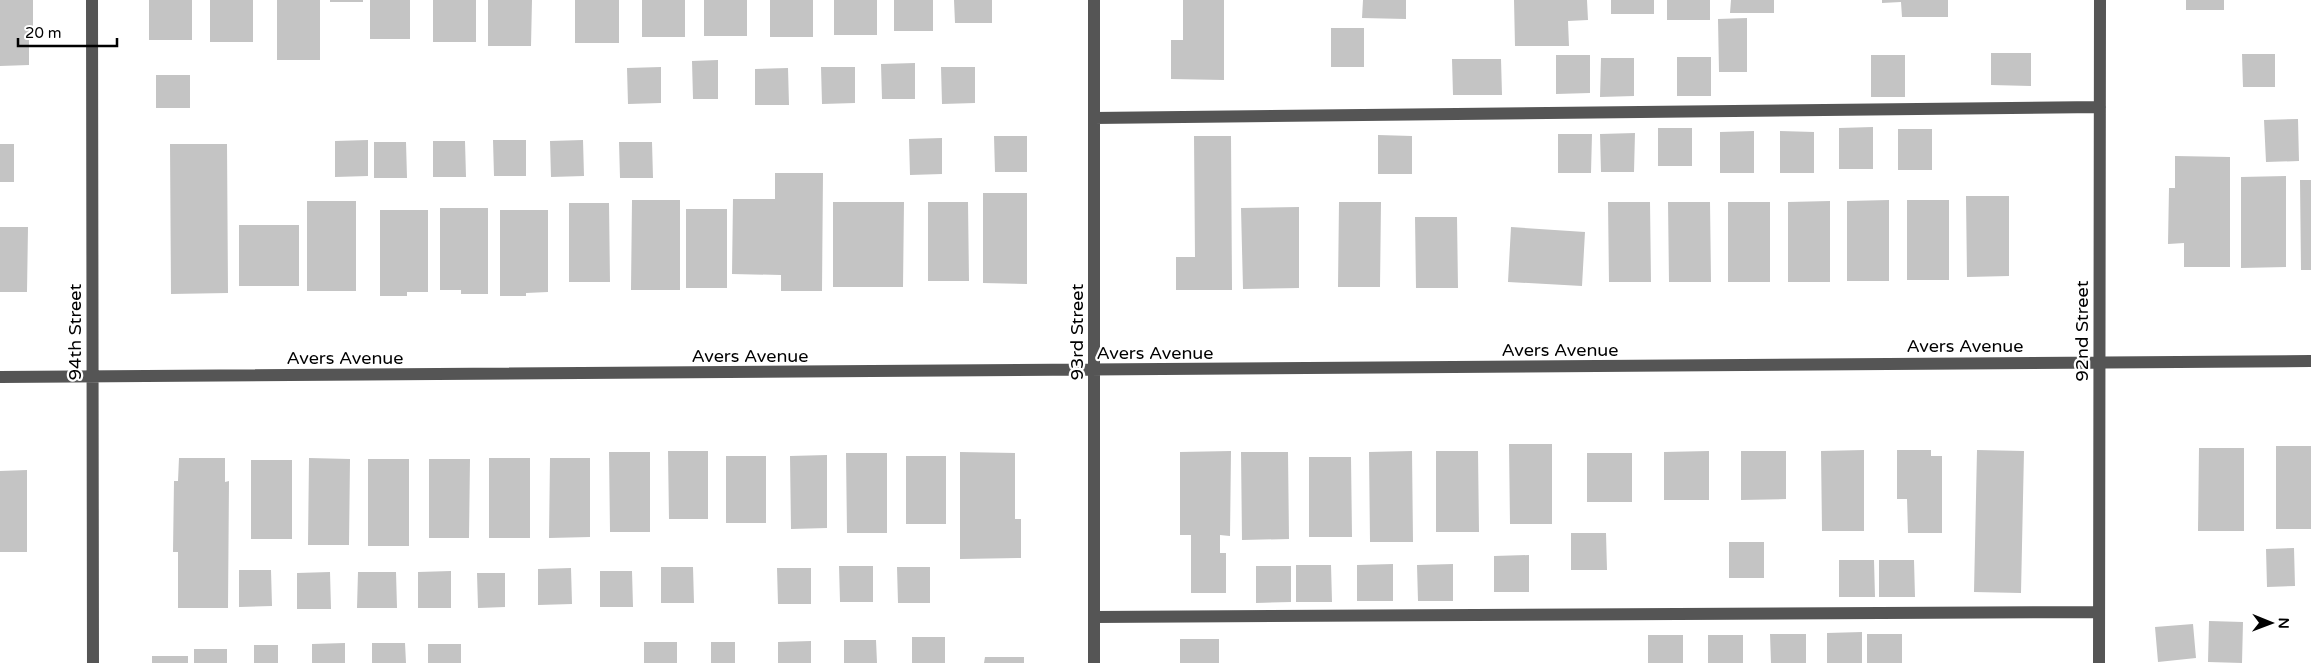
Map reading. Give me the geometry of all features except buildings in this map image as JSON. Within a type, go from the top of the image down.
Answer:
[{"type":"street","name":"94th Street","points":[[92,0],[93,663]]},
{"type":"street","name":"93rd Street","points":[[1094,0],[1094,663]]},
{"type":"street","name":"92nd Street","points":[[2099,663],[2100,0]]},
{"type":"street","points":[[1094,118],[2100,107]]},
{"type":"street","name":"Avers Avenue","points":[[0,377],[1094,371],[2311,361]]},
{"type":"street","points":[[1094,617],[2099,612]]}]
